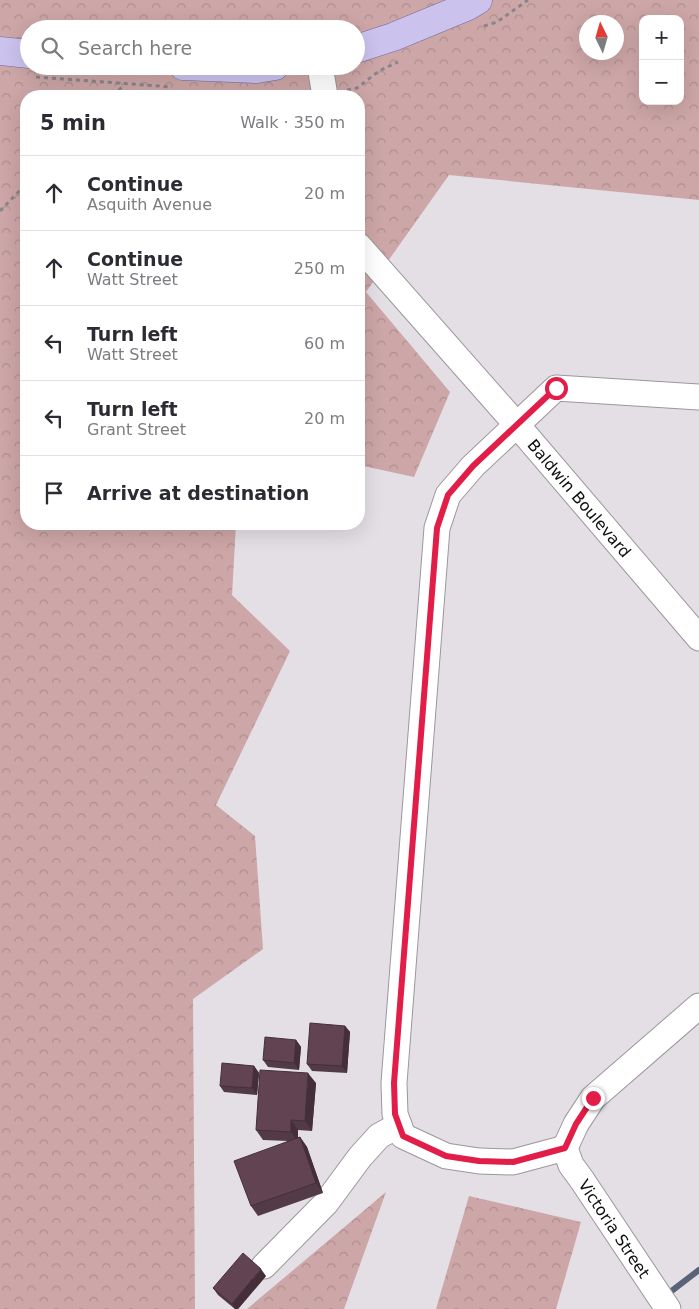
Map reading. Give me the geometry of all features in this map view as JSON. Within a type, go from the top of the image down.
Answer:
[{"type":"main road","points":[[365,46],[392,37],[468,6],[478,0]]},
{"type":"main road","points":[[0,51],[20,61]]},
{"type":"main road","points":[[178,77],[198,75]]},
{"type":"street","points":[[322,75],[324,90]]},
{"type":"street","name":"Baldwin Boulevard","points":[[365,253],[517,425],[699,638]]},
{"type":"street","points":[[699,397],[556,388],[473,466],[448,495],[437,528],[394,1083],[395,1114],[403,1136],[446,1156],[479,1161],[513,1162],[565,1148],[576,1124],[593,1098],[699,1006]]},
{"type":"street","points":[[264,1266],[326,1202],[360,1157],[379,1136],[399,1125]]},
{"type":"street","name":"Victoria Street","points":[[565,1148],[571,1165],[663,1301]]},
{"type":"path","points":[[79,75],[124,84],[178,77]]},
{"type":"path","points":[[118,90],[124,84]]},
{"type":"path","points":[[0,211],[20,190]]},
{"type":"green space","points":[[0,0],[699,0],[699,200],[449,175],[366,292],[450,392],[414,477],[365,466],[365,90],[20,90],[20,530],[236,530],[232,595],[290,651],[216,805],[255,836],[263,949],[193,999],[195,1309],[0,1309]]},
{"type":"green space","points":[[386,1192],[344,1309],[247,1309]]},
{"type":"green space","points":[[469,1196],[581,1222],[556,1309],[436,1309]]},
{"type":"building","points":[[310,1023],[345,1026],[342,1066],[307,1064]]},
{"type":"building","points":[[265,1037],[296,1040],[294,1063],[263,1060]]},
{"type":"building","points":[[222,1063],[254,1066],[252,1088],[220,1086]]},
{"type":"building","points":[[260,1070],[308,1073],[305,1121],[291,1120],[291,1132],[256,1130]]},
{"type":"building","points":[[300,1137],[316,1183],[251,1206],[234,1161]]},
{"type":"building","points":[[243,1253],[261,1269],[232,1304],[213,1288]]},
{"type":"waterway","points":[[665,1296],[699,1270]]},
{"type":"route","points":[[556,388],[473,466],[448,495],[437,528],[394,1083],[395,1114],[403,1136],[446,1156],[479,1161],[513,1162],[565,1148],[576,1124],[593,1098]]}]
